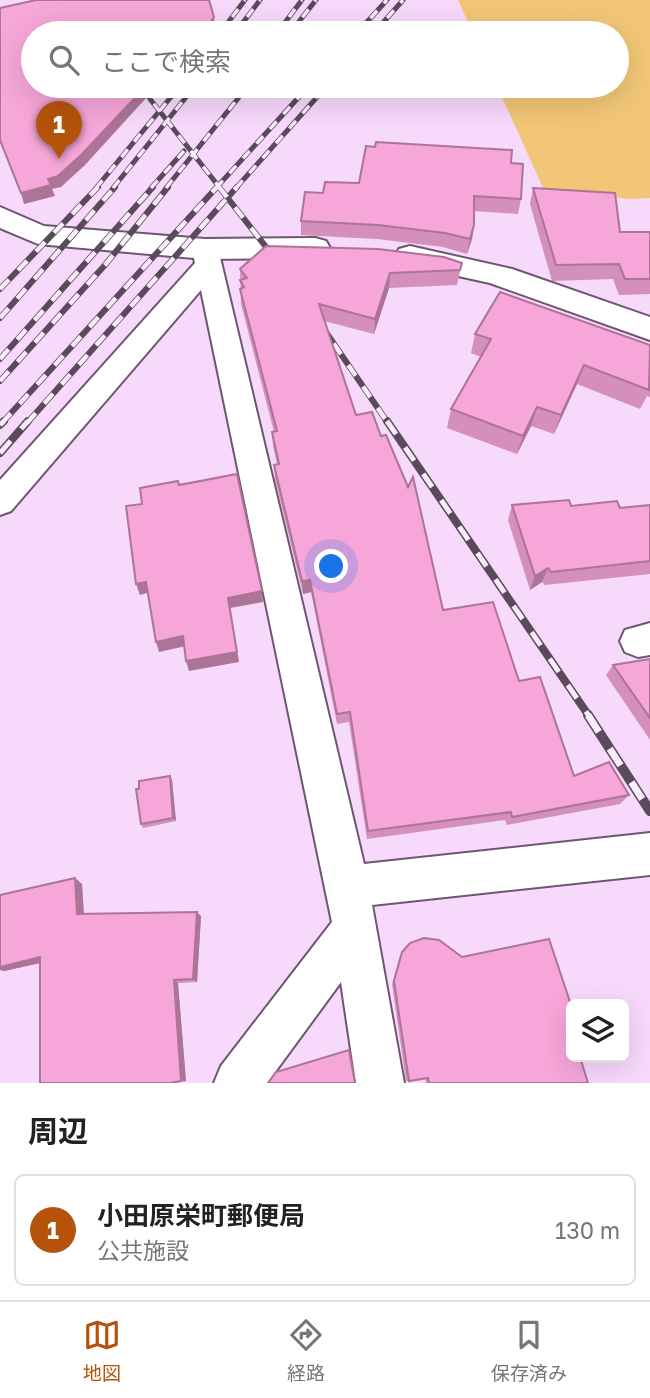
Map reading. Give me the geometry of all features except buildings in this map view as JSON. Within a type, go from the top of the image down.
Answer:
[{"type":"street","points":[[0,216],[38,235],[207,257],[341,250]]},
{"type":"street","points":[[377,252],[443,260],[650,329]]},
{"type":"street","points":[[0,502],[207,257]]},
{"type":"street","points":[[207,257],[351,908],[380,1083]]},
{"type":"street","points":[[238,1083],[351,908],[650,854]]},
{"type":"shaded area","points":[[458,0],[650,0],[650,198],[631,199],[544,190],[502,98],[629,98],[629,21],[468,21]]},
{"type":"railway","points":[[229,21],[245,0]]},
{"type":"railway","points":[[244,21],[260,0]]},
{"type":"railway","points":[[286,21],[302,0]]},
{"type":"railway","points":[[299,21],[316,0]]},
{"type":"railway","points":[[368,21],[387,0]]},
{"type":"railway","points":[[385,21],[403,0]]},
{"type":"railway","points":[[150,98],[159,111]]},
{"type":"railway","points":[[159,111],[170,98]]},
{"type":"railway","points":[[167,121],[185,98]]},
{"type":"railway","points":[[193,154],[238,98]]},
{"type":"railway","points":[[218,186],[298,98]]},
{"type":"railway","points":[[236,188],[316,98]]},
{"type":"railway","points":[[96,188],[159,111]]},
{"type":"railway","points":[[159,111],[167,121]]},
{"type":"railway","points":[[113,188],[167,121]]},
{"type":"railway","points":[[167,121],[193,154]]},
{"type":"railway","points":[[151,188],[184,151]]},
{"type":"railway","points":[[166,188],[193,154]]},
{"type":"railway","points":[[193,154],[218,186]]},
{"type":"railway","points":[[0,289],[98,187]]},
{"type":"railway","points":[[0,318],[115,187]]},
{"type":"railway","points":[[0,359],[153,187]]},
{"type":"railway","points":[[0,381],[105,265],[168,187]]},
{"type":"railway","points":[[2,423],[217,187]]},
{"type":"railway","points":[[219,187],[227,198]]},
{"type":"railway","points":[[227,198],[237,187]]},
{"type":"railway","points":[[27,423],[227,198]]},
{"type":"railway","points":[[227,198],[277,261]]},
{"type":"railway","points":[[319,322],[388,423]]},
{"type":"railway","points":[[0,453],[28,421]]},
{"type":"railway","points":[[387,421],[589,716]]},
{"type":"railway","points":[[588,715],[650,811]]},
{"type":"place","name":"小田原栄町郵便局","points":[[59,159]]}]
